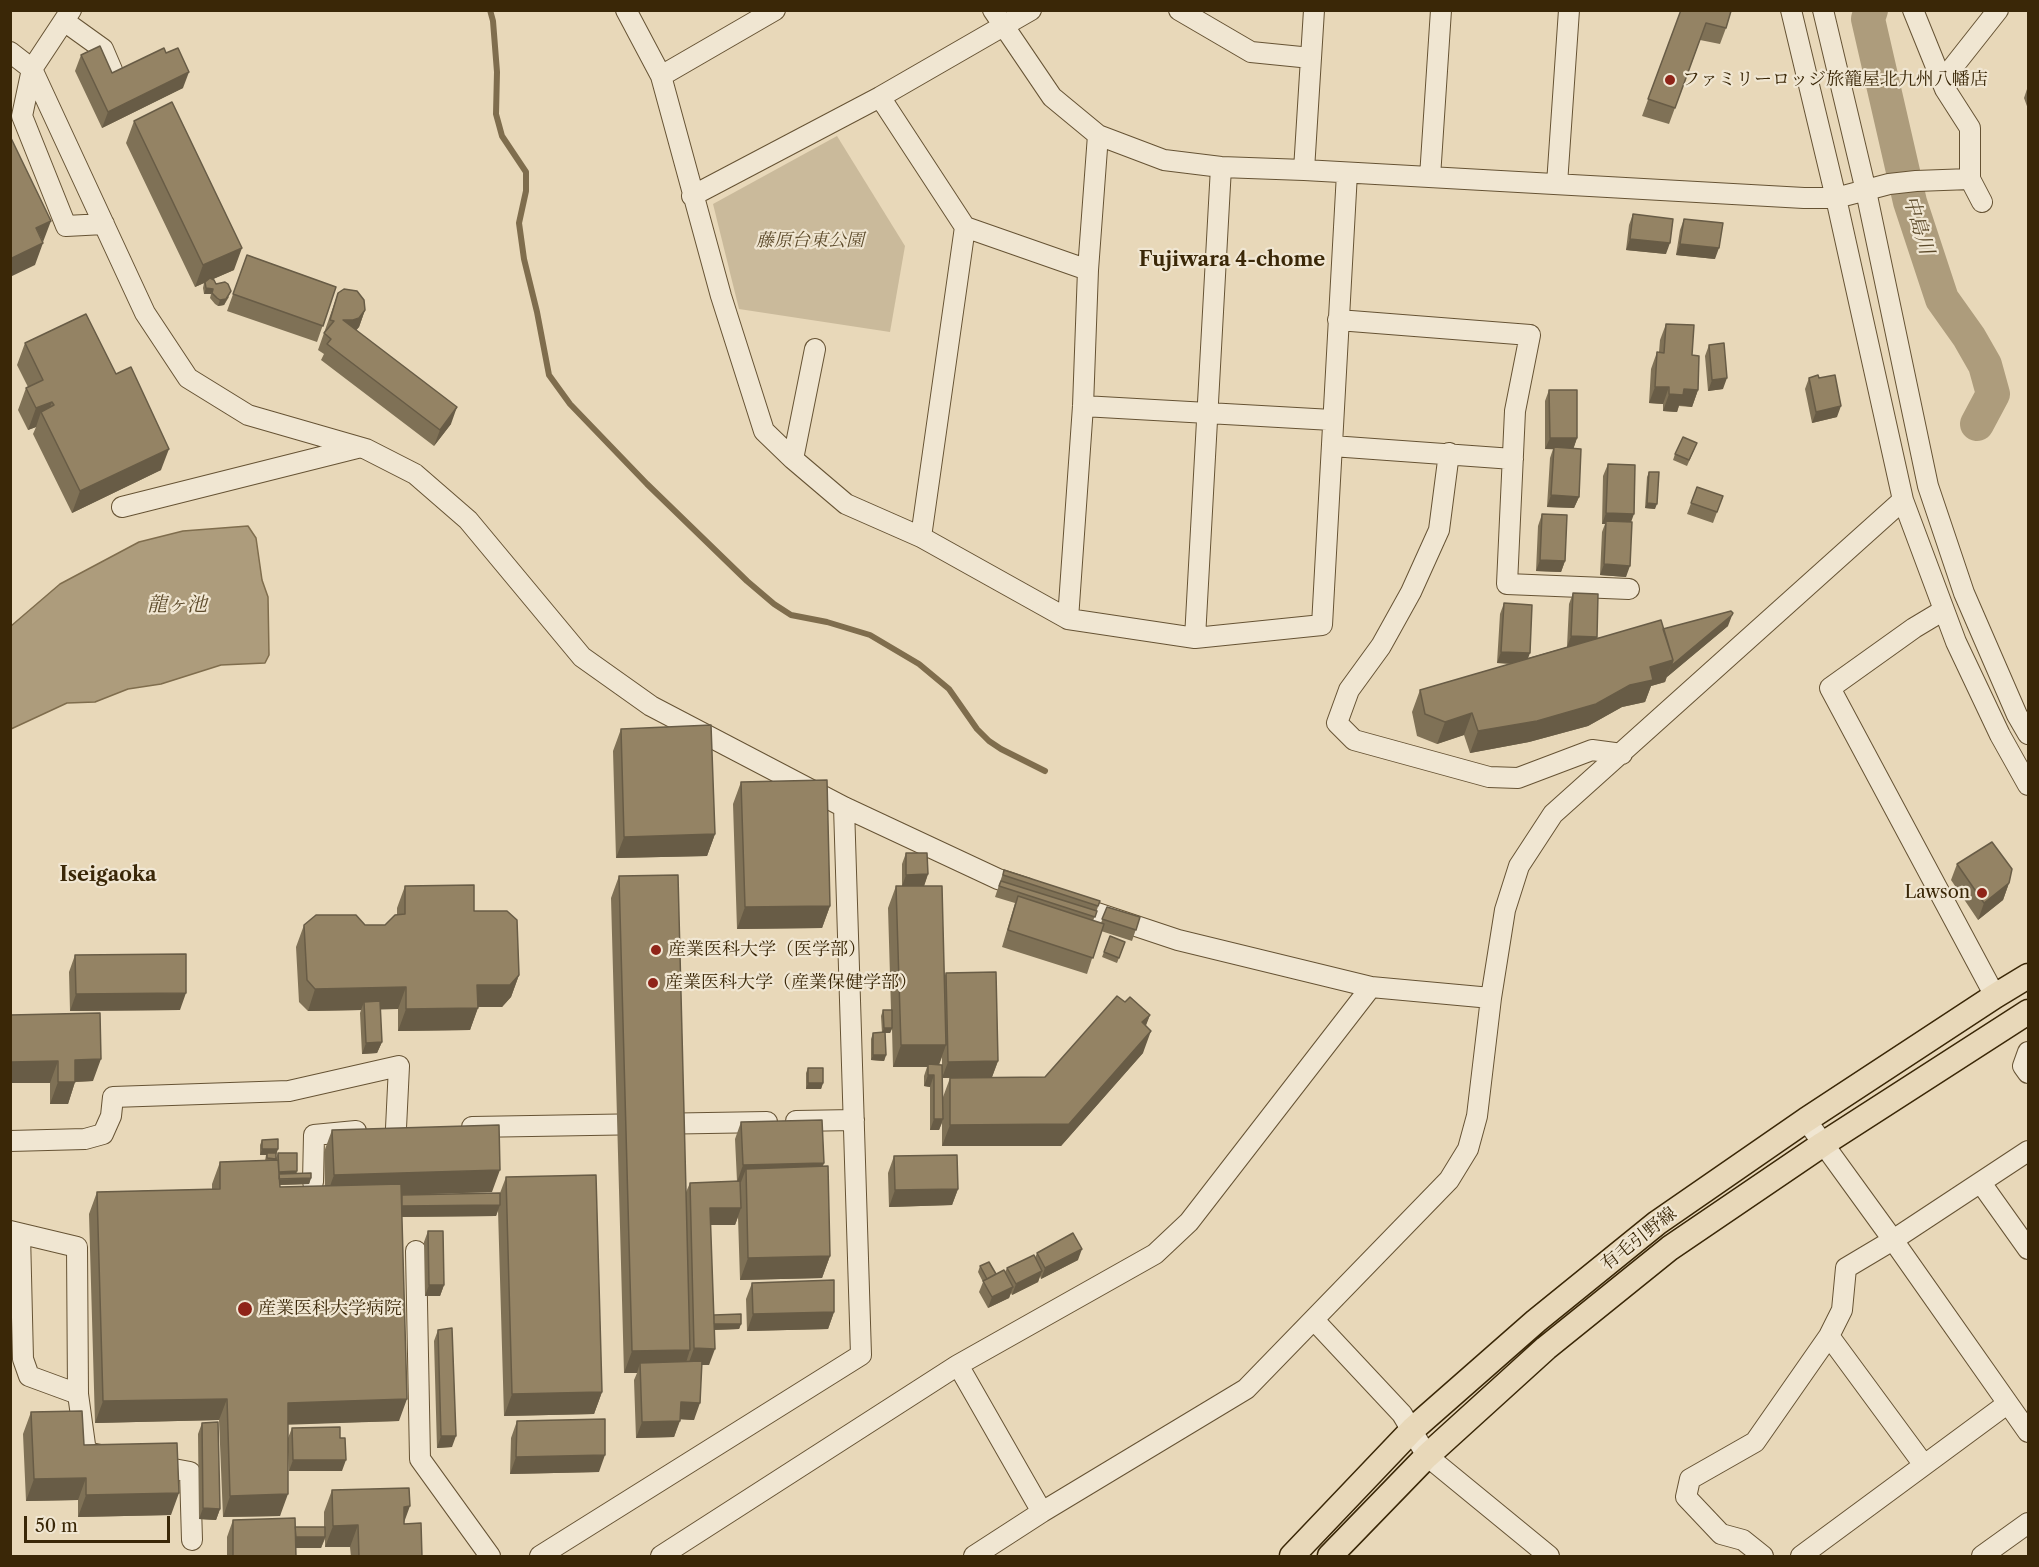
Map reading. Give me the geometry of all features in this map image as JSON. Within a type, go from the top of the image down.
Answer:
[{"type":"main road","name":"有毛引野線","points":[[1292,1557],[1413,1429],[1536,1321],[1657,1223],[1806,1120],[2028,976]]},
{"type":"main road","name":"有毛引野線","points":[[1330,1557],[1427,1456],[1546,1348],[1670,1248],[1823,1144],[2028,1012]]},
{"type":"street","points":[[626,10],[662,76],[692,196],[764,431],[846,504],[921,537],[1068,619],[1195,638],[1322,626],[1347,173]]},
{"type":"street","points":[[662,76],[775,10]]},
{"type":"street","points":[[692,196],[880,97],[998,18],[1031,10]]},
{"type":"street","points":[[1179,10],[1251,52],[1311,58]]},
{"type":"street","points":[[1304,170],[1314,10]]},
{"type":"street","points":[[1430,177],[1441,10]]},
{"type":"street","points":[[1557,184],[1569,10]]},
{"type":"street","points":[[1791,10],[1836,198],[1903,500],[1956,642],[2000,735],[2028,784]]},
{"type":"street","points":[[1823,10],[1866,191],[1928,486],[1964,594],[2023,713],[2028,734]]},
{"type":"street","points":[[1912,10],[1945,89],[1970,128],[1970,179],[1982,202]]},
{"type":"street","points":[[1945,89],[1953,67],[1998,10]]},
{"type":"street","points":[[104,224],[66,226],[22,116],[32,69],[67,16],[102,49],[112,70]]},
{"type":"street","points":[[998,18],[1052,97],[1098,135],[1164,160],[1221,167],[1836,198],[1889,184],[1970,179]]},
{"type":"street","points":[[10,52],[32,69],[145,313],[188,378],[248,415],[360,447],[416,474],[468,520],[582,657],[651,706],[844,807],[998,879],[1178,940],[1371,987],[1491,998]]},
{"type":"street","points":[[880,97],[966,227],[1088,270]]},
{"type":"street","points":[[1068,619],[1098,135]]},
{"type":"street","points":[[1195,638],[1221,167]]},
{"type":"street","points":[[921,537],[966,227]]},
{"type":"street","points":[[1338,320],[1530,335],[1515,411],[1507,584],[1629,589]]},
{"type":"street","points":[[793,459],[815,349]]},
{"type":"street","points":[[1083,406],[1332,420]]},
{"type":"street","points":[[1332,446],[1513,459]]},
{"type":"street","points":[[122,507],[360,447]]},
{"type":"street","points":[[1449,453],[1439,530],[1411,592],[1381,646],[1349,690],[1337,723],[1354,740],[1489,777],[1518,777],[1592,750],[1622,754]]},
{"type":"street","points":[[974,1557],[1042,1512],[1246,1389],[1449,1180],[1468,1149],[1476,1116],[1505,909],[1519,866],[1553,814],[1903,500]]},
{"type":"street","points":[[1944,610],[1914,628],[1830,688],[1995,996]]},
{"type":"street","points":[[540,1557],[861,1355],[844,807]]},
{"type":"street","points":[[662,1557],[958,1365],[1155,1254],[1189,1222],[1371,987]]},
{"type":"street","points":[[2028,1052],[2023,1066],[2028,1073]]},
{"type":"street","points":[[10,1141],[85,1139],[103,1134],[111,1116],[113,1097],[289,1091],[399,1066],[396,1128]]},
{"type":"street","points":[[452,1128],[854,1120]]},
{"type":"street","points":[[1806,1120],[2028,1432]]},
{"type":"street","points":[[313,1182],[314,1135],[418,1128]]},
{"type":"street","points":[[1763,1557],[1743,1540],[1721,1534],[1693,1505],[1686,1497],[1690,1479],[1755,1442],[1829,1336],[1842,1310],[1846,1268],[1893,1240],[2028,1151]]},
{"type":"street","points":[[1981,1183],[2028,1249]]},
{"type":"street","points":[[78,1394],[29,1376],[23,1359],[15,1232],[77,1247],[78,1394],[86,1452],[190,1473],[192,1540]]},
{"type":"street","points":[[416,1251],[420,1459],[490,1557]]},
{"type":"street","points":[[1314,1320],[1402,1414],[1427,1456],[1549,1557]]},
{"type":"street","points":[[1829,1336],[1924,1465]]},
{"type":"street","points":[[958,1365],[1042,1512]]},
{"type":"street","points":[[1801,1557],[2007,1404]]},
{"type":"street","points":[[1982,1557],[2028,1522]]},
{"type":"green space","name":"藤原台東公園","points":[[837,136],[905,246],[890,332],[739,309],[713,204]]},
{"type":"water","name":"龍ヶ池","points":[[248,526],[256,538],[262,580],[268,597],[269,655],[265,663],[221,665],[161,684],[128,689],[95,702],[67,703],[11,729],[11,626],[60,584],[139,542],[183,531]]},
{"type":"building","name":"ファミリーロッジ旅籠屋北九州八幡店","points":[[1681,10],[1731,11],[1726,28],[1706,23],[1675,108],[1648,99]]},
{"type":"building","points":[[100,46],[112,73],[164,48],[166,53],[178,48],[189,72],[108,112],[81,55]]},
{"type":"building","points":[[172,102],[242,248],[203,265],[134,121]]},
{"type":"building","points":[[10,136],[51,221],[36,228],[43,243],[10,259]]},
{"type":"building","points":[[1633,214],[1673,219],[1670,243],[1630,239]]},
{"type":"building","points":[[1684,219],[1723,223],[1719,248],[1680,244]]},
{"type":"building","points":[[247,255],[336,287],[323,326],[233,294]]},
{"type":"building","points":[[210,278],[216,284],[225,282],[228,284],[231,291],[226,299],[220,300],[212,293],[213,289],[206,288],[205,282]]},
{"type":"building","points":[[344,289],[357,291],[364,300],[365,310],[359,318],[343,320],[457,407],[440,430],[327,344],[331,339],[324,333],[334,321],[330,320],[338,293]]},
{"type":"building","points":[[86,314],[116,374],[131,367],[169,449],[80,491],[41,412],[54,405],[52,402],[36,408],[26,388],[43,380],[25,343]]},
{"type":"building","points":[[1666,324],[1694,325],[1692,355],[1699,356],[1698,390],[1684,389],[1683,395],[1669,394],[1669,387],[1655,387],[1657,352],[1664,353]]},
{"type":"building","points":[[1724,343],[1727,378],[1712,380],[1709,345]]},
{"type":"building","points":[[1818,375],[1819,378],[1835,375],[1841,406],[1816,412],[1809,378]]},
{"type":"building","points":[[1549,390],[1577,390],[1577,438],[1550,438]]},
{"type":"building","points":[[1683,437],[1697,443],[1689,460],[1675,454]]},
{"type":"building","points":[[1554,447],[1581,449],[1579,497],[1551,495]]},
{"type":"building","points":[[1608,464],[1635,465],[1634,514],[1606,513]]},
{"type":"building","points":[[1649,472],[1659,472],[1657,504],[1647,503]]},
{"type":"building","points":[[1697,487],[1723,496],[1717,512],[1691,503]]},
{"type":"building","points":[[1542,514],[1567,515],[1565,561],[1540,560]]},
{"type":"building","points":[[1606,521],[1632,522],[1630,566],[1604,564]]},
{"type":"building","points":[[1573,593],[1598,594],[1597,637],[1571,636]]},
{"type":"building","points":[[1504,603],[1532,605],[1530,653],[1501,652]]},
{"type":"building","points":[[1731,611],[1732,615],[1671,666],[1673,660],[1663,629]]},
{"type":"building","points":[[1661,620],[1673,660],[1650,667],[1653,680],[1630,685],[1596,704],[1537,721],[1478,731],[1472,713],[1445,722],[1425,714],[1420,690]]},
{"type":"building","points":[[711,725],[715,834],[624,837],[621,729]]},
{"type":"building","points":[[827,780],[830,906],[745,907],[741,782]]},
{"type":"building","points":[[1992,842],[2012,869],[2009,883],[1984,903],[1957,864]]},
{"type":"building","points":[[906,853],[927,853],[928,874],[906,875]]},
{"type":"building","points":[[1004,870],[1100,901],[1098,906],[1003,875]]},
{"type":"building","points":[[678,875],[690,1350],[632,1351],[619,876]]},
{"type":"building","points":[[1001,881],[1097,911],[1095,917],[999,886]]},
{"type":"building","points":[[474,885],[474,911],[507,911],[517,920],[519,975],[510,985],[477,985],[478,1008],[406,1009],[406,987],[315,989],[307,980],[304,925],[316,915],[356,915],[365,925],[385,925],[395,915],[405,914],[405,886]]},
{"type":"building","points":[[896,886],[942,886],[946,1045],[901,1045]]},
{"type":"building","points":[[1018,896],[1104,924],[1093,958],[1008,930]]},
{"type":"building","points":[[1107,907],[1140,917],[1136,930],[1102,919]]},
{"type":"building","points":[[1110,936],[1125,942],[1119,958],[1104,952]]},
{"type":"building","points":[[186,954],[186,993],[76,994],[75,955]]},
{"type":"building","points":[[996,972],[998,1061],[948,1062],[946,973]]},
{"type":"building","points":[[1117,996],[1125,1002],[1130,997],[1150,1015],[1142,1022],[1151,1031],[1069,1124],[950,1125],[950,1078],[1045,1077]]},
{"type":"building","points":[[380,1001],[382,1042],[366,1043],[364,1002]]},
{"type":"building","points":[[883,1010],[892,1010],[892,1028],[884,1028]]},
{"type":"building","points":[[100,1013],[101,1059],[75,1060],[75,1082],[58,1082],[58,1061],[10,1062],[10,1015]]},
{"type":"building","points":[[885,1032],[886,1055],[873,1055],[873,1033]]},
{"type":"building","points":[[928,1064],[942,1065],[943,1119],[934,1119],[934,1075],[928,1075]]},
{"type":"building","points":[[808,1068],[823,1068],[823,1083],[808,1083]]},
{"type":"building","points":[[822,1120],[824,1163],[743,1165],[741,1122]]},
{"type":"building","points":[[499,1125],[500,1170],[334,1175],[332,1130]]},
{"type":"building","points":[[278,1139],[278,1149],[262,1149],[262,1140]]},
{"type":"building","points":[[267,1153],[276,1153],[276,1159],[267,1158]]},
{"type":"building","points":[[278,1153],[297,1153],[297,1171],[279,1172]]},
{"type":"building","points":[[957,1155],[958,1189],[895,1190],[894,1156]]},
{"type":"building","points":[[278,1160],[280,1187],[401,1184],[407,1399],[288,1403],[288,1494],[230,1496],[227,1399],[103,1401],[97,1192],[220,1189],[220,1162]]},
{"type":"building","points":[[828,1166],[830,1256],[748,1258],[746,1169]]},
{"type":"building","points":[[311,1173],[311,1178],[279,1179],[279,1174]]},
{"type":"building","points":[[596,1175],[602,1392],[512,1394],[506,1177]]},
{"type":"building","points":[[740,1181],[741,1208],[710,1208],[715,1349],[694,1348],[690,1183]]},
{"type":"building","points":[[500,1193],[500,1205],[402,1206],[402,1195]]},
{"type":"building","points":[[428,1231],[443,1231],[444,1285],[429,1285]]},
{"type":"building","points":[[1073,1233],[1082,1249],[1045,1268],[1037,1253]]},
{"type":"building","points":[[1034,1255],[1042,1271],[1016,1284],[1007,1268]]},
{"type":"building","points":[[989,1262],[996,1274],[987,1279],[980,1266]]},
{"type":"building","points":[[1004,1270],[1013,1287],[992,1297],[983,1281]]},
{"type":"building","points":[[834,1280],[834,1312],[753,1314],[752,1283]]},
{"type":"building","points":[[741,1314],[741,1324],[714,1324],[714,1315]]},
{"type":"building","points":[[452,1328],[456,1436],[441,1436],[438,1330]]},
{"type":"building","points":[[702,1361],[700,1403],[681,1402],[680,1421],[642,1422],[640,1363]]},
{"type":"building","points":[[82,1411],[84,1445],[177,1443],[179,1493],[86,1495],[86,1478],[34,1479],[31,1412]]},
{"type":"building","points":[[605,1419],[605,1455],[516,1457],[517,1421]]},
{"type":"building","points":[[218,1422],[220,1509],[203,1508],[202,1423]]},
{"type":"building","points":[[340,1427],[340,1438],[345,1438],[346,1460],[293,1460],[292,1428]]},
{"type":"building","points":[[409,1488],[410,1506],[404,1507],[404,1524],[421,1523],[422,1557],[359,1557],[358,1525],[333,1526],[332,1490]]},
{"type":"building","points":[[295,1518],[296,1557],[233,1557],[233,1520]]},
{"type":"building","points":[[295,1527],[325,1527],[325,1537],[296,1537]]},
{"type":"waterway","points":[[490,10],[497,72],[496,114],[502,136],[526,172],[526,191],[519,223],[524,259],[549,375],[570,404],[647,484],[747,581],[774,604],[791,615],[827,622],[870,635],[919,664],[949,689],[977,729],[989,741],[1045,771]]},
{"type":"waterway","name":"中島川","points":[[1871,10],[1868,19],[1910,202],[1942,299],[1969,337],[1985,365],[1993,394],[1977,424]]},
{"type":"place","name":"ファミリーロッジ旅籠屋北九州八幡店","points":[[1670,80]]},
{"type":"place","name":"Lawson","points":[[1982,893]]},
{"type":"place","name":"産業医科大学（医学部）","points":[[656,950]]},
{"type":"place","name":"産業医科大学（産業保健学部）","points":[[653,983]]},
{"type":"place","name":"産業医科大学病院","points":[[245,1309]]},
{"type":"district","name":"Fujiwara 4-chome","points":[[1232,260]]},
{"type":"district","name":"Iseigaoka","points":[[108,875]]}]
